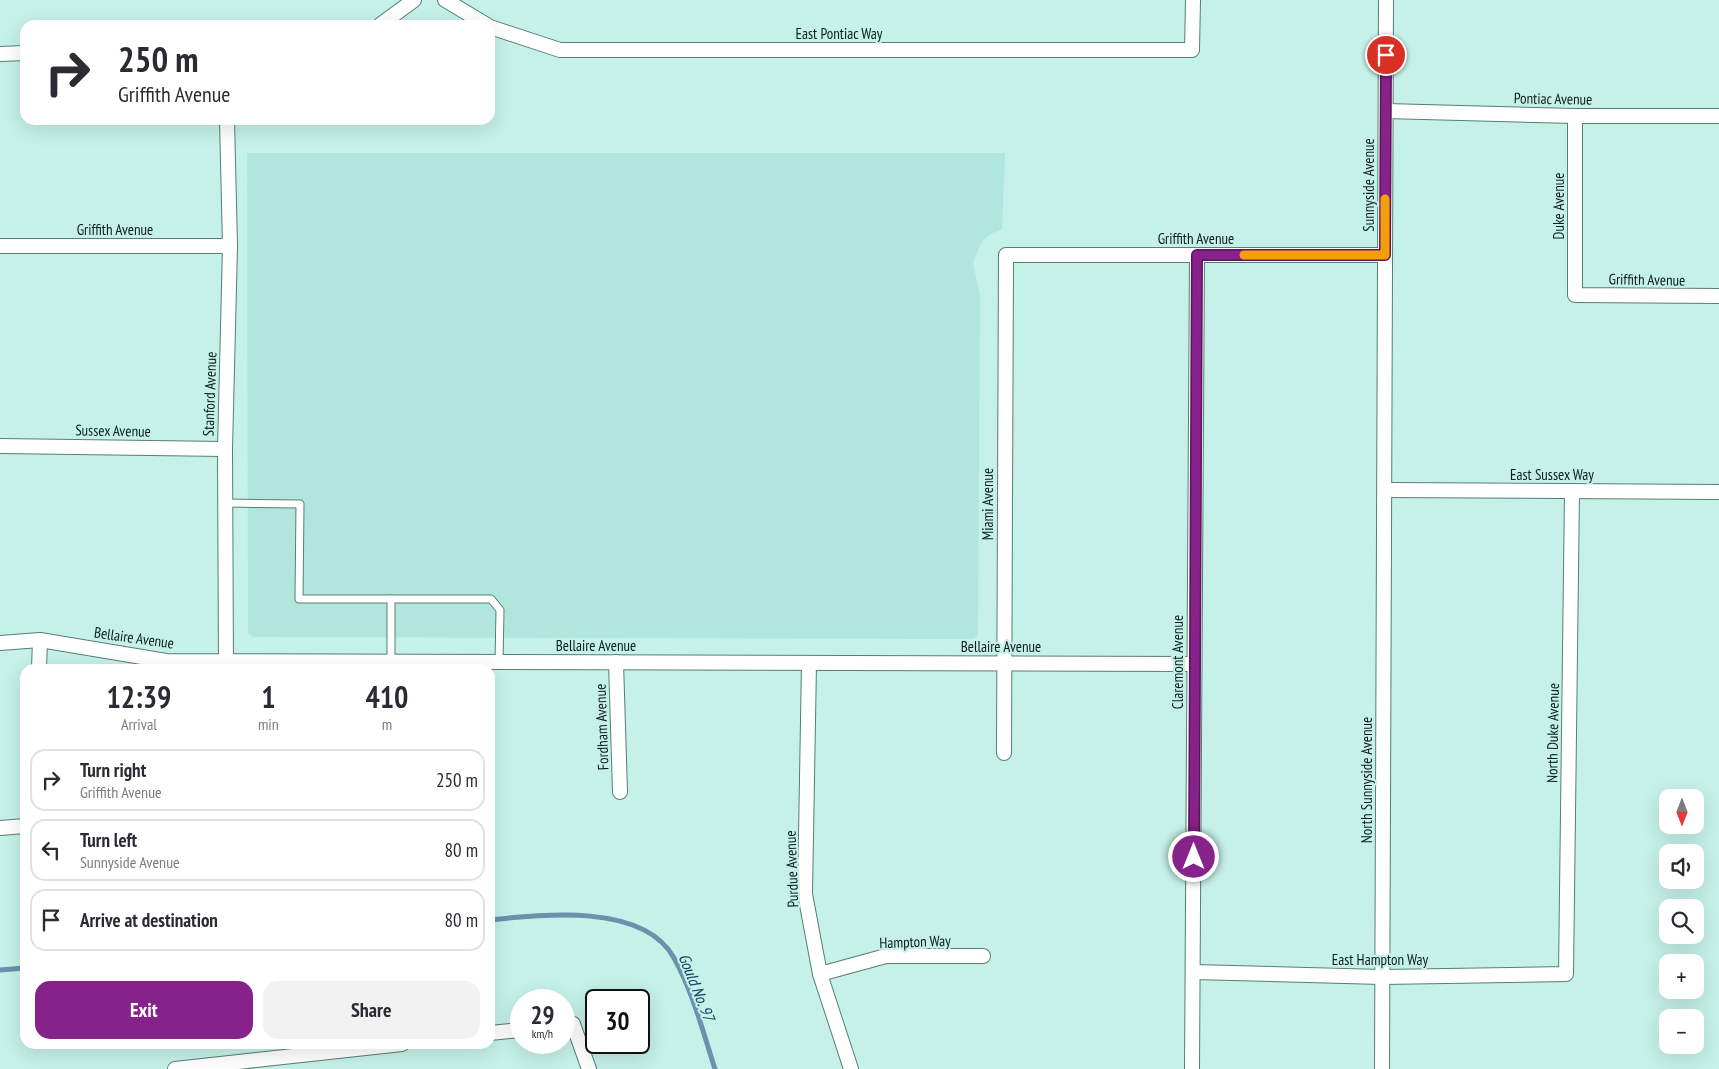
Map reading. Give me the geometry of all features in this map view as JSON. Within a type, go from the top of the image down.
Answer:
[{"type":"street","points":[[387,20],[414,0]]},
{"type":"street","name":"East Pontiac Way","points":[[444,0],[479,20]]},
{"type":"street","name":"East Pontiac Way","points":[[495,28],[560,50],[1192,50],[1193,0]]},
{"type":"street","name":"Sunnyside Avenue","points":[[1385,490],[1386,0]]},
{"type":"street","points":[[0,54],[20,53]]},
{"type":"street","name":"Pontiac Avenue","points":[[1386,111],[1575,116],[1719,116]]},
{"type":"street","name":"Duke Avenue","points":[[1575,116],[1575,295]]},
{"type":"street","name":"Stanford Avenue","points":[[226,664],[225,449],[230,246],[227,125]]},
{"type":"street","name":"Griffith Avenue","points":[[0,246],[230,246]]},
{"type":"street","name":"Griffith Avenue","points":[[1006,255],[1385,255]]},
{"type":"street","name":"Miami Avenue","points":[[1004,752],[1006,255]]},
{"type":"street","name":"Claremont Avenue","points":[[1192,1069],[1197,255]]},
{"type":"street","name":"Griffith Avenue","points":[[1575,295],[1719,296]]},
{"type":"street","name":"Sussex Avenue","points":[[0,446],[225,449]]},
{"type":"street","name":"East Sussex Way","points":[[1385,490],[1719,492]]},
{"type":"street","name":"North Sunnyside Avenue","points":[[1382,1069],[1385,490]]},
{"type":"street","name":"North Duke Avenue","points":[[1566,974],[1572,491]]},
{"type":"street","points":[[39,664],[40,640]]},
{"type":"street","name":"Bellaire Avenue","points":[[0,643],[40,640],[166,661],[211,664]]},
{"type":"street","name":"Bellaire Avenue","points":[[267,664],[391,661],[411,664]]},
{"type":"street","name":"Bellaire Avenue","points":[[445,664],[616,662],[1194,664]]},
{"type":"street","name":"Fordham Avenue","points":[[616,662],[620,792]]},
{"type":"street","name":"Purdue Avenue","points":[[809,663],[805,894],[820,974],[851,1069]]},
{"type":"street","points":[[0,828],[20,826]]},
{"type":"street","name":"Hampton Way","points":[[820,974],[886,956],[983,956]]},
{"type":"street","name":"East Hampton Way","points":[[1193,972],[1382,977],[1566,974]]},
{"type":"street","points":[[495,1033],[510,1031]]},
{"type":"street","points":[[575,1039],[589,1069]]},
{"type":"street","points":[[175,1069],[245,1066],[366,1049]]},
{"type":"lane","points":[[225,503],[300,504],[299,599],[491,599],[500,610],[499,662]]},
{"type":"lane","points":[[391,599],[391,661]]},
{"type":"shaded area","points":[[247,153],[1005,153],[1002,229],[982,241],[973,263],[980,296],[978,635],[974,639],[253,637],[248,633]]},
{"type":"waterway","name":"Gould No. 97","points":[[495,920],[536,916],[590,916],[616,920],[640,928],[660,940],[674,958],[687,984],[715,1069]]},
{"type":"waterway","name":"Gould No. 97","points":[[0,970],[20,968]]},
{"type":"slow traffic","points":[[1244,255],[1385,255],[1385,199]]},
{"type":"route","points":[[1194,857],[1197,255],[1385,255],[1386,55]]}]
